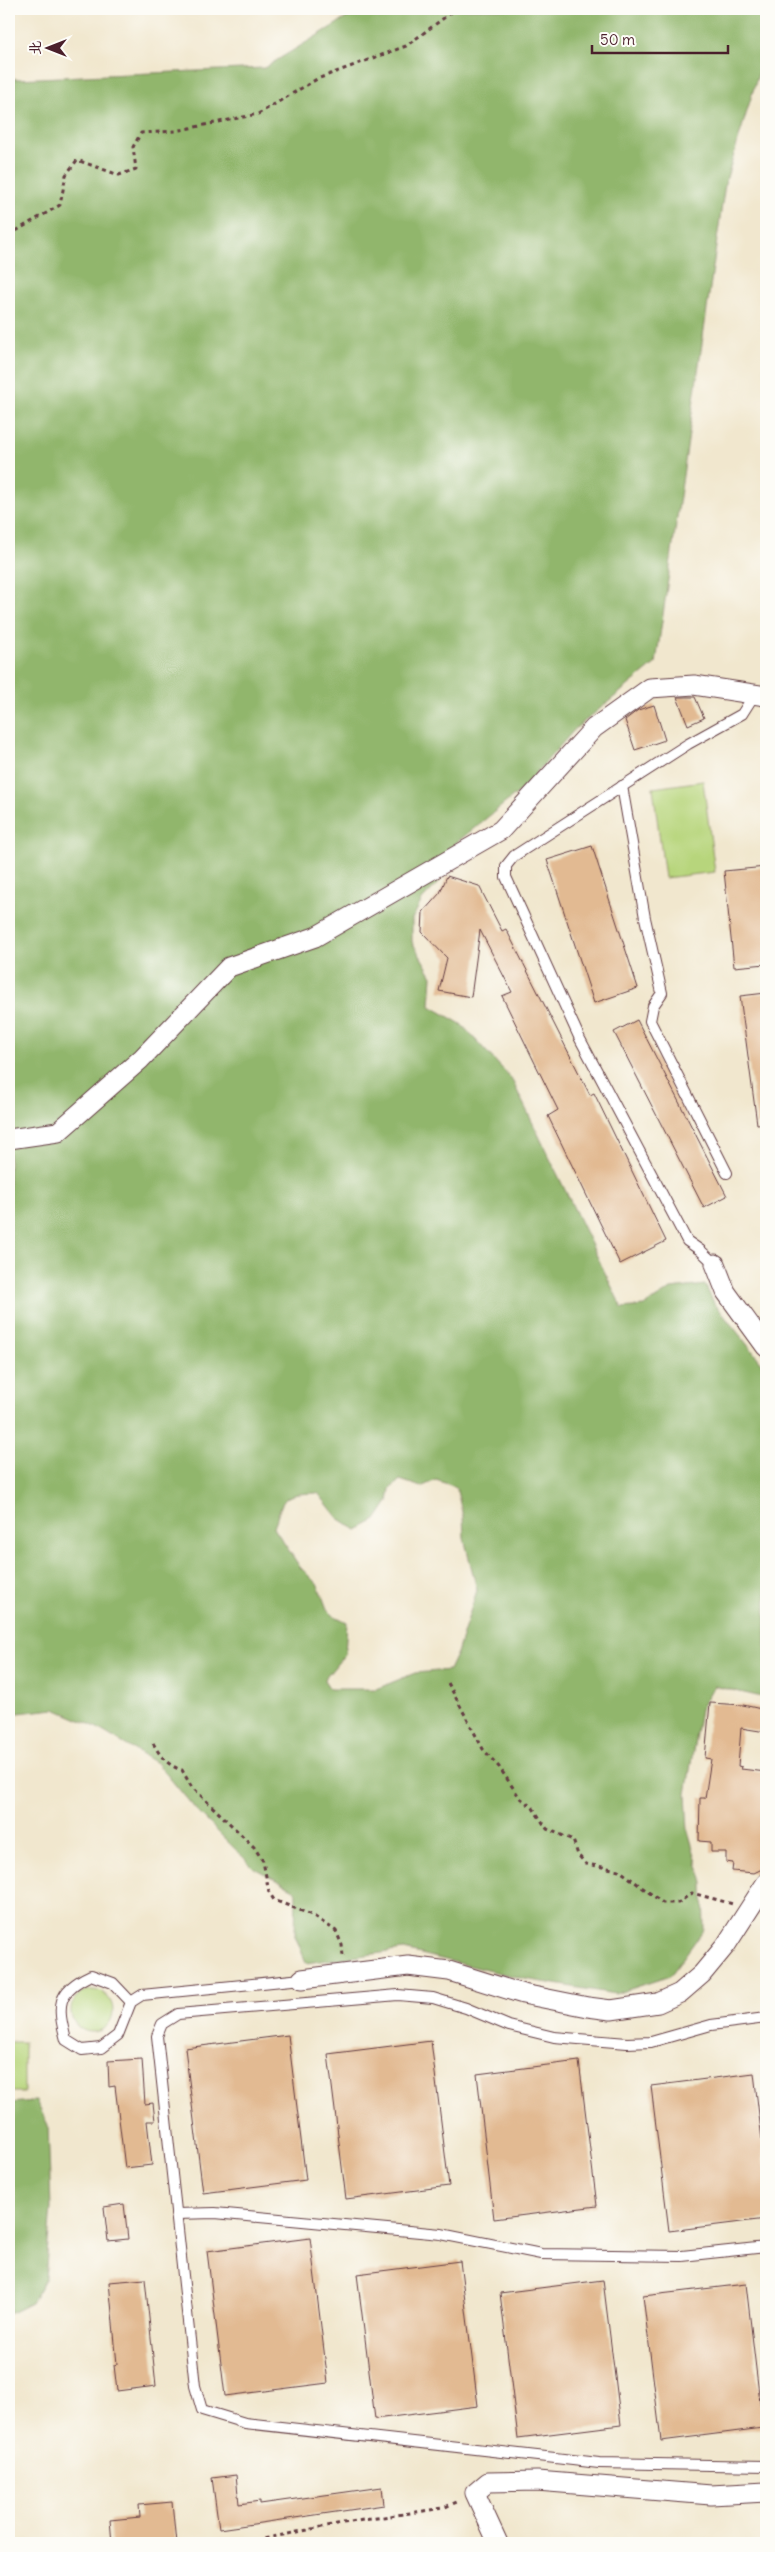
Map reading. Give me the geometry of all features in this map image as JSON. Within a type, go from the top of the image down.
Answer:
[{"type":"street","points":[[9,1139],[58,1132],[141,1058],[229,967],[315,938],[501,830],[594,728],[650,688],[694,685],[760,696]]},
{"type":"street","points":[[715,1264],[726,1292],[766,1347]]},
{"type":"street","points":[[302,1979],[344,1972],[408,1966],[430,1968],[482,1980],[523,1994],[612,2010],[636,2008],[658,2003],[680,1993],[702,1974],[726,1946],[766,1883]]},
{"type":"street","points":[[498,2543],[475,2493],[488,2482],[537,2481],[711,2495],[766,2492]]},
{"type":"lane","points":[[715,1264],[687,1241],[580,1039],[506,877],[506,866],[514,856],[622,786],[688,744],[742,714],[760,696]]},
{"type":"lane","points":[[622,786],[645,918],[662,993],[653,1006],[650,1021],[727,1172]]},
{"type":"lane","points":[[131,2002],[113,1983],[91,1975],[75,1982],[63,1994],[59,2016],[66,2040],[82,2050],[101,2048],[118,2035],[131,2002],[142,1995],[302,1979]]},
{"type":"lane","points":[[766,2018],[711,2025],[651,2042],[627,2044],[554,2037],[509,2026],[466,2008],[433,1998],[398,1995],[178,2014],[162,2024],[157,2036],[196,2386],[202,2410],[245,2423],[598,2463],[766,2466]]},
{"type":"lane","points":[[176,2214],[215,2213],[441,2234],[541,2254],[682,2256],[766,2247]]},
{"type":"path","points":[[9,235],[60,205],[66,174],[77,160],[119,175],[136,169],[133,147],[142,133],[176,131],[258,114],[317,80],[406,46],[456,9]]},
{"type":"path","points":[[448,1683],[483,1749],[499,1767],[520,1798],[533,1808],[547,1829],[573,1840],[578,1855],[586,1864],[619,1870],[663,1903],[678,1904],[692,1893],[730,1904],[751,1906]]},
{"type":"path","points":[[153,1743],[165,1760],[172,1767],[182,1770],[191,1786],[254,1847],[263,1861],[269,1892],[274,1900],[312,1915],[336,1931],[342,1946],[344,1972]]},
{"type":"path","points":[[258,2543],[263,2539],[337,2524],[443,2508],[475,2493]]},
{"type":"green space","points":[[361,9],[766,9],[766,48],[725,184],[656,663],[575,729],[520,791],[446,851],[439,882],[422,900],[412,919],[412,942],[432,976],[430,1006],[461,1024],[511,1078],[622,1308],[644,1306],[671,1289],[705,1285],[714,1303],[766,1368],[766,1698],[714,1686],[700,1709],[686,1794],[688,1831],[703,1883],[704,1929],[670,1976],[615,1994],[525,1979],[404,1950],[306,1963],[295,1935],[296,1890],[254,1868],[197,1811],[158,1764],[94,1726],[55,1709],[9,1714],[9,76],[16,79],[264,68]],"holes":[[[400,1480],[421,1487],[436,1480],[456,1487],[463,1516],[464,1538],[477,1590],[457,1653],[449,1670],[415,1673],[376,1689],[330,1689],[324,1680],[345,1654],[347,1622],[333,1615],[327,1609],[318,1585],[300,1567],[274,1528],[280,1509],[286,1498],[297,1494],[318,1493],[338,1518],[357,1530],[376,1520],[388,1502],[390,1489]]]},
{"type":"green space","points":[[703,781],[715,872],[665,878],[653,788]]},
{"type":"green space","points":[[92,1990],[107,1996],[113,2011],[107,2026],[92,2032],[77,2026],[71,2011],[77,1996]]},
{"type":"green space","points":[[9,2042],[24,2042],[24,2092],[9,2092]]},
{"type":"green space","points":[[36,2101],[48,2125],[51,2207],[45,2279],[31,2303],[9,2314],[9,2103]]},
{"type":"building","points":[[677,697],[695,697],[704,718],[688,725]]},
{"type":"building","points":[[654,705],[665,740],[635,750],[625,720],[638,710]]},
{"type":"building","points":[[592,846],[638,988],[594,1003],[547,860]]},
{"type":"building","points":[[766,867],[766,964],[734,967],[724,871]]},
{"type":"building","points":[[447,876],[479,886],[502,931],[506,929],[590,1095],[594,1093],[666,1241],[620,1264],[548,1116],[558,1110],[502,996],[512,992],[480,930],[471,997],[439,991],[447,958],[422,932],[423,912],[440,893]]},
{"type":"building","points":[[766,993],[766,1123],[757,1124],[740,996]]},
{"type":"building","points":[[637,1020],[727,1196],[704,1208],[614,1032]]},
{"type":"building","points":[[710,1703],[743,1705],[766,1710],[766,1732],[741,1728],[738,1766],[742,1767],[741,1769],[766,1772],[763,1837],[766,1837],[766,1867],[754,1873],[732,1871],[733,1863],[726,1862],[726,1852],[711,1852],[711,1842],[699,1841],[700,1798],[705,1798],[711,1759],[705,1758]]},
{"type":"building","points":[[288,2035],[306,2180],[203,2193],[185,2048]]},
{"type":"building","points":[[431,2041],[449,2186],[346,2199],[328,2054]]},
{"type":"building","points":[[142,2059],[145,2104],[153,2103],[155,2121],[147,2121],[152,2165],[125,2168],[115,2086],[109,2087],[108,2061]]},
{"type":"building","points":[[579,2061],[597,2206],[494,2219],[477,2074]]},
{"type":"building","points":[[754,2073],[766,2174],[766,2219],[669,2231],[651,2086]]},
{"type":"building","points":[[124,2204],[128,2239],[108,2241],[104,2207]]},
{"type":"building","points":[[310,2238],[328,2383],[225,2396],[207,2251]]},
{"type":"building","points":[[460,2261],[478,2406],[375,2419],[357,2274]]},
{"type":"building","points":[[145,2279],[156,2386],[117,2391],[114,2365],[117,2364],[109,2282]]},
{"type":"building","points":[[603,2280],[621,2425],[518,2438],[500,2293]]},
{"type":"building","points":[[746,2284],[763,2428],[661,2441],[643,2296]]},
{"type":"building","points":[[236,2475],[239,2504],[260,2501],[260,2504],[382,2487],[384,2505],[219,2529],[212,2478]]},
{"type":"building","points":[[172,2502],[176,2543],[112,2543],[110,2520],[140,2517],[139,2505]]}]
